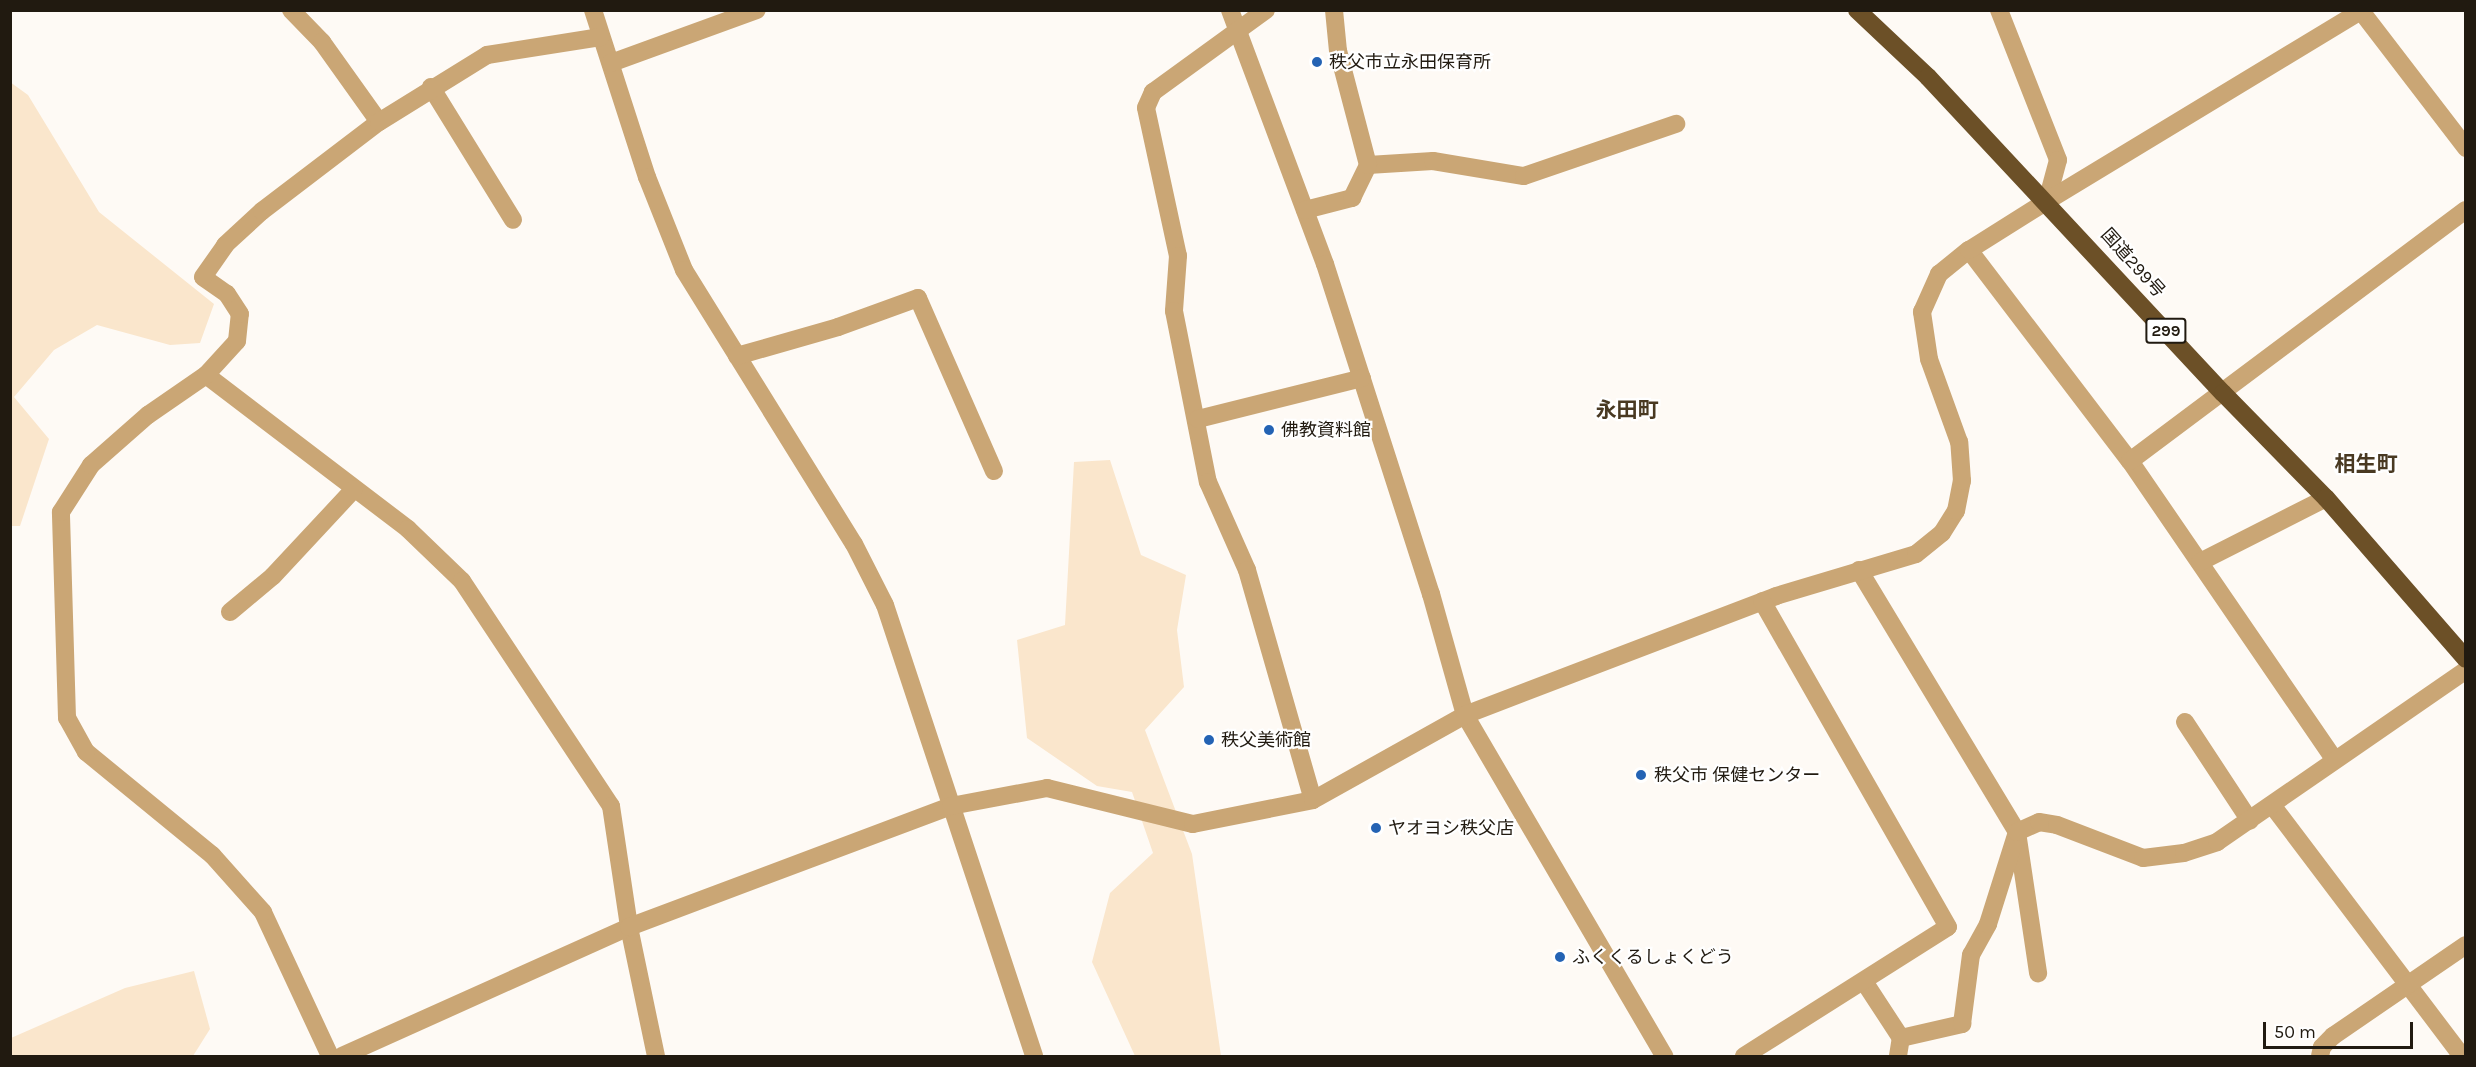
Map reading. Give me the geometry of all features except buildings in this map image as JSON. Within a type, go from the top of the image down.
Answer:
[{"type":"highway","name":"国道299号","points":[[1857,10],[1898,46],[2047,201],[2223,393],[2326,498],[2466,659]]},
{"type":"street","points":[[291,10],[322,42],[380,122]]},
{"type":"street","points":[[593,10],[647,177],[684,270],[854,544],[885,605],[1034,1056]]},
{"type":"street","points":[[611,63],[757,10]]},
{"type":"street","points":[[1230,10],[1235,31],[1305,210],[1362,378],[1431,594],[1465,715],[1664,1056]]},
{"type":"street","points":[[1266,10],[1153,92],[1146,108],[1178,255],[1174,311],[1198,419],[1208,482],[1247,570],[1313,800]]},
{"type":"street","points":[[1305,210],[1352,198],[1368,165],[1338,51],[1334,10]]},
{"type":"street","points":[[1999,10],[2058,160],[2047,201]]},
{"type":"street","points":[[342,1056],[629,927],[951,806],[1047,788],[1193,824],[1313,800],[1465,715],[1762,601],[1916,554],[1942,533],[1956,511],[1962,481],[1959,442],[1929,359],[1922,312],[1939,274],[1969,250],[2047,201],[2361,11],[2466,148]]},
{"type":"street","points":[[330,1056],[263,912],[212,855],[86,752],[67,718],[61,512],[91,465],[148,416],[206,375],[237,341],[241,328],[240,314],[227,294],[203,277],[225,244],[262,211],[380,122],[431,87],[487,55],[601,38]]},
{"type":"street","points":[[431,87],[513,220]]},
{"type":"street","points":[[1368,165],[1433,161],[1524,176],[1676,124]]},
{"type":"street","points":[[2130,460],[2466,210]]},
{"type":"street","points":[[1969,250],[2130,460],[2334,759]]},
{"type":"street","points":[[737,356],[838,327],[918,298],[994,471]]},
{"type":"street","points":[[206,375],[408,529],[462,581],[612,806],[629,927],[656,1056]]},
{"type":"street","points":[[1198,419],[1362,378]]},
{"type":"street","points":[[230,612],[273,576],[354,489]]},
{"type":"street","points":[[2200,562],[2326,498]]},
{"type":"street","points":[[1859,570],[2017,832],[2032,914],[2038,974]]},
{"type":"street","points":[[1744,1056],[1865,983],[1948,927],[1762,601]]},
{"type":"street","points":[[1901,1038],[1962,1024],[1971,955],[1988,924],[2017,832],[2039,822],[2057,825],[2143,858],[2184,853],[2217,842],[2466,670]]},
{"type":"street","points":[[2185,722],[2250,821]]},
{"type":"street","points":[[2272,805],[2462,1056]]},
{"type":"street","points":[[2320,1056],[2322,1047],[2333,1036],[2466,945]]},
{"type":"street","points":[[1865,983],[1901,1038],[1898,1056]]},
{"type":"shaded area","points":[[10,82],[28,95],[99,212],[214,304],[200,343],[170,345],[97,325],[54,350],[14,397],[49,439],[20,526],[10,526]]},
{"type":"shaded area","points":[[1110,460],[1141,555],[1186,575],[1177,630],[1184,687],[1145,730],[1192,854],[1221,1056],[1135,1056],[1092,962],[1110,893],[1153,853],[1132,792],[1097,786],[1027,738],[1017,640],[1065,625],[1074,462]]},
{"type":"shaded area","points":[[194,971],[210,1029],[193,1056],[11,1056],[11,1038],[125,988]]},
{"type":"place","name":"秩父市立永田保育所","points":[[1317,62]]},
{"type":"place","name":"佛教資料館","points":[[1269,430]]},
{"type":"place","name":"秩父美術館","points":[[1209,740]]},
{"type":"place","name":"秩父市 保健センター","points":[[1641,775]]},
{"type":"place","name":"ヤオヨシ秩父店","points":[[1376,828]]},
{"type":"place","name":"ふくくるしょくどう","points":[[1560,957]]},
{"type":"district","name":"永田町","points":[[1627,410]]},
{"type":"district","name":"相生町","points":[[2366,464]]}]
